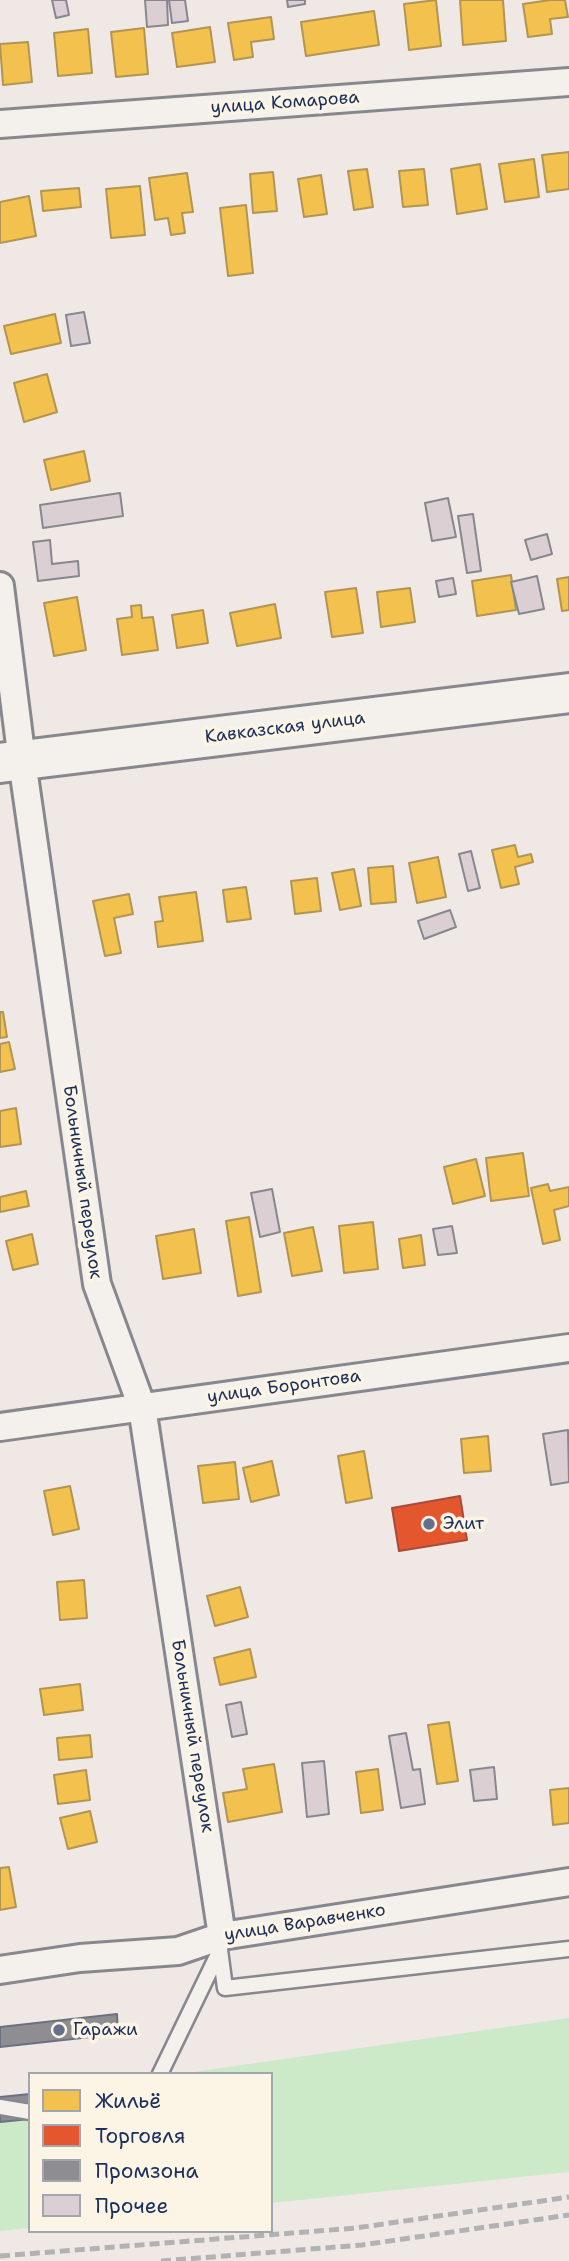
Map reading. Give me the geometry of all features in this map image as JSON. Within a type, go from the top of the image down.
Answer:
[{"type":"street","name":"улица Комарова","points":[[0,124],[569,82]]},
{"type":"street","name":"Больничный переулок","points":[[0,586],[11,762],[97,1284],[142,1407],[221,1943]]},
{"type":"street","name":"Кавказская улица","points":[[11,762],[569,693]]},
{"type":"street","name":"улица Боронтова","points":[[0,1427],[569,1348]]},
{"type":"street","name":"улица Варавченко","points":[[0,1970],[80,1958],[178,1951],[569,1882]]},
{"type":"lane","points":[[221,1943],[225,1988],[569,1949]]},
{"type":"lane","points":[[161,2072],[221,1943]]},
{"type":"lane","points":[[0,2107],[28,2112]]},
{"type":"green space","points":[[569,2018],[569,2172],[273,2203],[273,2072],[194,2072]]},
{"type":"green space","points":[[28,2119],[28,2228],[0,2231],[0,2122]]},
{"type":"building: Жильё","points":[[436,0],[441,46],[409,50],[404,4]]},
{"type":"building: Жильё","points":[[460,0],[503,0],[506,41],[463,45]]},
{"type":"building: Жильё","points":[[565,0],[568,17],[550,19],[552,34],[528,37],[523,4]]},
{"type":"building: Жильё","points":[[374,11],[379,45],[306,56],[301,22]]},
{"type":"building: Жильё","points":[[271,17],[274,39],[251,42],[253,57],[234,60],[228,23]]},
{"type":"building: Жильё","points":[[210,27],[215,62],[177,67],[172,33]]},
{"type":"building: Жильё","points":[[144,28],[148,74],[116,77],[111,32]]},
{"type":"building: Жильё","points":[[88,29],[92,73],[58,76],[54,33]]},
{"type":"building: Жильё","points":[[28,42],[32,82],[3,85],[0,44]]},
{"type":"building: Жильё","points":[[569,152],[569,189],[547,192],[542,155]]},
{"type":"building: Жильё","points":[[534,159],[539,197],[505,202],[499,164]]},
{"type":"building: Жильё","points":[[480,164],[487,209],[457,214],[451,169]]},
{"type":"building: Жильё","points":[[367,169],[373,207],[354,210],[348,171]]},
{"type":"building: Жильё","points":[[424,169],[428,205],[403,207],[399,171]]},
{"type":"building: Жильё","points":[[273,172],[277,211],[253,213],[250,174]]},
{"type":"building: Жильё","points":[[187,173],[193,212],[182,213],[185,233],[171,235],[168,218],[155,220],[149,178]]},
{"type":"building: Жильё","points":[[321,175],[327,214],[304,217],[298,179]]},
{"type":"building: Жильё","points":[[140,186],[145,235],[111,238],[106,189]]},
{"type":"building: Жильё","points":[[79,188],[81,207],[43,211],[41,191]]},
{"type":"building: Жильё","points":[[29,196],[36,236],[0,243],[0,202]]},
{"type":"building: Жильё","points":[[246,205],[253,273],[228,276],[220,208]]},
{"type":"building: Жильё","points":[[55,314],[61,343],[11,354],[4,326]]},
{"type":"building: Жильё","points":[[47,374],[57,412],[24,422],[14,383]]},
{"type":"building: Жильё","points":[[84,451],[90,481],[51,490],[44,460]]},
{"type":"building: Жильё","points":[[511,575],[516,610],[477,616],[472,581]]},
{"type":"building: Жильё","points":[[569,577],[569,610],[562,611],[557,579]]},
{"type":"building: Жильё","points":[[356,588],[363,633],[332,637],[325,592]]},
{"type":"building: Жильё","points":[[410,588],[415,622],[381,627],[377,592]]},
{"type":"building: Жильё","points":[[77,597],[86,650],[54,656],[44,603]]},
{"type":"building: Жильё","points":[[275,604],[281,638],[237,646],[230,613]]},
{"type":"building: Жильё","points":[[141,605],[142,618],[153,617],[158,650],[122,655],[117,619],[132,617],[131,606]]},
{"type":"building: Жильё","points":[[203,610],[208,643],[177,648],[172,615]]},
{"type":"building: Жильё","points":[[515,845],[518,857],[531,854],[533,862],[515,867],[519,884],[501,888],[492,850]]},
{"type":"building: Жильё","points":[[438,857],[446,897],[417,903],[409,863]]},
{"type":"building: Жильё","points":[[393,866],[396,902],[371,904],[368,868]]},
{"type":"building: Жильё","points":[[354,869],[361,906],[340,910],[332,873]]},
{"type":"building: Жильё","points":[[317,878],[321,911],[295,914],[291,881]]},
{"type":"building: Жильё","points":[[246,887],[251,919],[227,922],[223,890]]},
{"type":"building: Жильё","points":[[196,892],[203,941],[158,947],[155,922],[163,921],[159,897]]},
{"type":"building: Жильё","points":[[129,894],[133,914],[114,918],[121,953],[105,956],[93,901]]},
{"type":"building: Жильё","points":[[0,1012],[3,1012],[7,1037],[0,1038]]},
{"type":"building: Жильё","points":[[9,1042],[15,1069],[0,1072],[0,1044]]},
{"type":"building: Жильё","points":[[16,1108],[21,1144],[0,1147],[0,1111]]},
{"type":"building: Жильё","points":[[523,1153],[529,1196],[491,1201],[486,1158]]},
{"type":"building: Жильё","points":[[476,1159],[485,1196],[453,1204],[444,1167]]},
{"type":"building: Жильё","points":[[548,1184],[550,1191],[569,1187],[569,1206],[554,1210],[560,1240],[543,1244],[531,1188]]},
{"type":"building: Жильё","points":[[26,1191],[29,1206],[0,1212],[0,1197]]},
{"type":"building: Жильё","points":[[249,1217],[261,1292],[238,1296],[226,1221]]},
{"type":"building: Жильё","points":[[373,1222],[378,1269],[344,1273],[339,1226]]},
{"type":"building: Жильё","points":[[313,1227],[322,1271],[292,1276],[284,1233]]},
{"type":"building: Жильё","points":[[194,1229],[201,1273],[163,1279],[156,1236]]},
{"type":"building: Жильё","points":[[32,1234],[38,1264],[13,1270],[6,1241]]},
{"type":"building: Жильё","points":[[421,1235],[425,1265],[403,1268],[399,1239]]},
{"type":"building: Жильё","points":[[488,1436],[491,1471],[464,1473],[461,1439]]},
{"type":"building: Жильё","points":[[364,1451],[372,1498],[346,1503],[338,1456]]},
{"type":"building: Жильё","points":[[272,1461],[279,1495],[251,1502],[243,1468]]},
{"type":"building: Жильё","points":[[235,1462],[239,1499],[203,1503],[198,1466]]},
{"type":"building: Жильё","points":[[70,1486],[79,1529],[53,1535],[44,1491]]},
{"type":"building: Жильё","points":[[84,1580],[87,1618],[60,1620],[57,1582]]},
{"type":"building: Жильё","points":[[240,1587],[248,1617],[215,1626],[207,1596]]},
{"type":"building: Жильё","points":[[250,1649],[256,1677],[220,1685],[214,1658]]},
{"type":"building: Жильё","points":[[80,1684],[83,1710],[44,1715],[40,1689]]},
{"type":"building: Жильё","points":[[449,1722],[458,1781],[437,1784],[428,1725]]},
{"type":"building: Жильё","points":[[90,1735],[92,1757],[59,1760],[57,1738]]},
{"type":"building: Жильё","points":[[274,1764],[282,1812],[228,1822],[223,1793],[247,1789],[243,1769]]},
{"type":"building: Жильё","points":[[378,1769],[383,1810],[361,1813],[356,1772]]},
{"type":"building: Жильё","points":[[86,1770],[90,1800],[58,1804],[54,1775]]},
{"type":"building: Жильё","points":[[569,1788],[569,1823],[553,1825],[550,1790]]},
{"type":"building: Жильё","points":[[90,1811],[97,1842],[68,1849],[60,1818]]},
{"type":"building: Жильё","points":[[9,1867],[16,1907],[0,1910],[0,1868]]},
{"type":"building: Торговля","name":"Элит","points":[[460,1496],[467,1540],[399,1551],[392,1508]]},
{"type":"building: Промзона","name":"Гаражи","points":[[117,2014],[118,2034],[0,2047],[0,2027]]},
{"type":"building: Промзона","points":[[28,2094],[28,2119],[0,2122],[0,2097]]},
{"type":"building: Прочее","points":[[52,0],[66,0],[69,15],[56,18]]},
{"type":"building: Прочее","points":[[145,0],[167,0],[168,25],[147,27]]},
{"type":"building: Прочее","points":[[169,0],[185,0],[188,21],[172,23]]},
{"type":"building: Прочее","points":[[287,0],[305,0],[305,4],[288,7]]},
{"type":"building: Прочее","points":[[84,312],[90,343],[71,346],[66,315]]},
{"type":"building: Прочее","points":[[120,493],[123,516],[43,528],[40,505]]},
{"type":"building: Прочее","points":[[448,498],[456,537],[432,541],[425,503]]},
{"type":"building: Прочее","points":[[473,514],[481,571],[467,573],[458,516]]},
{"type":"building: Прочее","points":[[547,534],[552,554],[531,560],[525,540]]},
{"type":"building: Прочее","points":[[50,540],[52,564],[78,561],[79,576],[38,581],[33,542]]},
{"type":"building: Прочее","points":[[537,576],[544,609],[519,614],[511,582]]},
{"type":"building: Прочее","points":[[453,578],[456,594],[439,597],[436,581]]},
{"type":"building: Прочее","points":[[471,851],[480,888],[468,891],[459,854]]},
{"type":"building: Прочее","points":[[450,910],[456,927],[424,939],[418,921]]},
{"type":"building: Прочее","points":[[272,1189],[280,1232],[260,1237],[251,1193]]},
{"type":"building: Прочее","points":[[452,1226],[457,1253],[438,1255],[433,1229]]},
{"type":"building: Прочее","points":[[568,1430],[569,1482],[551,1485],[543,1434]]},
{"type":"building: Прочее","points":[[241,1702],[247,1734],[232,1737],[226,1705]]},
{"type":"building: Прочее","points":[[406,1733],[413,1770],[420,1769],[425,1804],[401,1808],[389,1736]]},
{"type":"building: Прочее","points":[[324,1761],[329,1814],[307,1817],[302,1763]]},
{"type":"building: Прочее","points":[[494,1767],[497,1799],[474,1801],[470,1770]]},
{"type":"railway","points":[[0,2256],[356,2228],[569,2197]]},
{"type":"railway","points":[[161,2261],[362,2245],[569,2215]]},
{"type":"place","name":"Элит","points":[[429,1524]]},
{"type":"place","name":"Гаражи","points":[[59,2030]]}]
